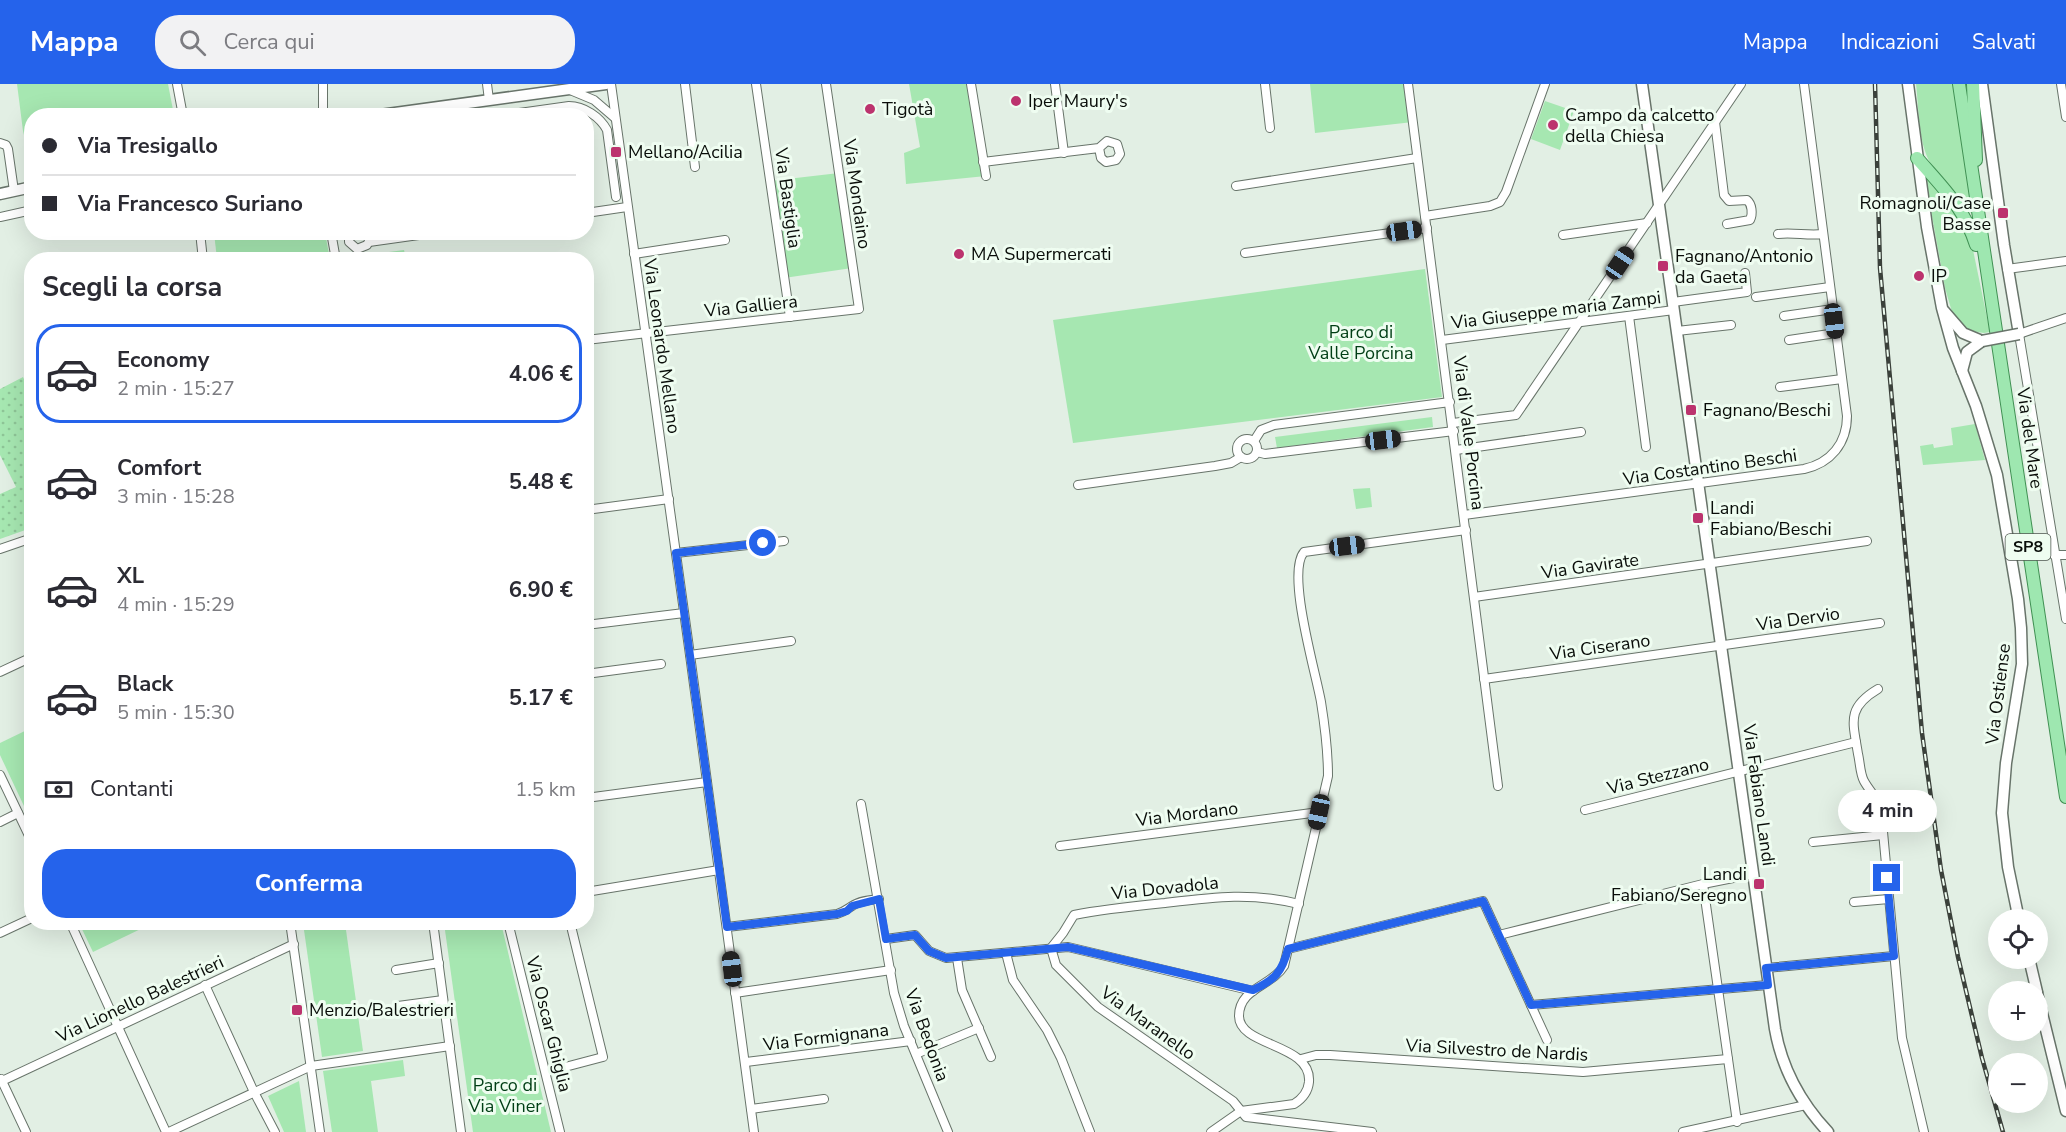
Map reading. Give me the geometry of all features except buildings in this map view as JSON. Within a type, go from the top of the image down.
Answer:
[{"type":"main road","points":[[463,108],[489,100],[608,84]]},
{"type":"main road","name":"Via Fabiano Landi","points":[[1642,84],[1778,1046],[1782,1062],[1806,1105],[1828,1132]]},
{"type":"main road","name":"Via Ostiense","points":[[1908,84],[1917,158],[1942,308],[1951,342],[1979,417],[1999,481],[2021,627],[2021,674],[2006,764],[2002,807],[2006,860],[2017,909]]},
{"type":"main road","name":"Via del Mare","points":[[1959,84],[2066,797]]},
{"type":"main road","points":[[1973,84],[1975,200]]},
{"type":"main road","points":[[1962,371],[1963,359],[1967,352],[1982,341],[2019,334],[2007,269],[1982,84]]},
{"type":"main road","points":[[1917,158],[1958,205],[1966,218],[1977,246],[1990,297]]},
{"type":"main road","points":[[0,194],[24,189]]},
{"type":"main road","name":"Via Ostiense","points":[[1942,308],[1963,333],[1982,341]]},
{"type":"main road","points":[[2048,1037],[2066,1111]]},
{"type":"street","points":[[177,84],[182,108]]},
{"type":"street","points":[[323,84],[323,108]]},
{"type":"street","points":[[487,84],[489,100]]},
{"type":"street","name":"Via Leonardo Mellano","points":[[608,84],[646,333],[754,1132]]},
{"type":"street","points":[[685,84],[695,167]]},
{"type":"street","name":"Via Bastiglia","points":[[756,84],[790,317]]},
{"type":"street","name":"Via Mondaino","points":[[826,84],[859,309]]},
{"type":"street","points":[[971,84],[986,176]]},
{"type":"street","points":[[1055,84],[1064,153]]},
{"type":"street","points":[[1265,84],[1270,128]]},
{"type":"street","name":"Via di Valle Porcina","points":[[1408,84],[1498,786]]},
{"type":"street","points":[[1425,216],[1490,206],[1500,202],[1506,192],[1545,84]]},
{"type":"street","points":[[1257,452],[1265,454],[1453,427],[1516,415],[1741,84]]},
{"type":"street","name":"Via Costantino Beschi","points":[[1464,515],[1804,469],[1826,460],[1839,447],[1846,430],[1847,416],[1804,84]]},
{"type":"street","points":[[2061,84],[2066,117]]},
{"type":"street","points":[[569,89],[594,100],[615,118]]},
{"type":"street","points":[[555,108],[569,106],[582,108]]},
{"type":"street","points":[[594,116],[606,128],[616,197]]},
{"type":"street","points":[[1715,122],[1724,195],[1729,201],[1747,200],[1751,205],[1750,220],[1727,224]]},
{"type":"street","points":[[0,143],[6,145],[8,149],[14,191]]},
{"type":"street","points":[[984,162],[1099,148]]},
{"type":"street","points":[[1236,186],[1418,159]]},
{"type":"street","points":[[611,165],[621,163]]},
{"type":"street","points":[[594,212],[627,207]]},
{"type":"street","points":[[0,217],[24,212]]},
{"type":"street","points":[[1563,235],[1647,224]]},
{"type":"street","points":[[1245,253],[1427,228]]},
{"type":"street","points":[[1778,234],[1793,232],[1810,235],[1823,234]]},
{"type":"street","points":[[349,240],[354,248],[364,248],[369,242],[383,240]]},
{"type":"street","points":[[634,254],[725,240]]},
{"type":"street","points":[[2007,269],[2066,261]]},
{"type":"street","name":"Via Giuseppe maria Zampi","points":[[1442,340],[1629,316],[1748,292],[1745,273]]},
{"type":"street","points":[[1756,297],[1830,286]]},
{"type":"street","name":"Via Galliera","points":[[594,339],[859,309]]},
{"type":"street","points":[[1784,316],[1833,309]]},
{"type":"street","points":[[1629,316],[1646,447]]},
{"type":"street","points":[[2066,318],[2019,334],[2066,619]]},
{"type":"street","points":[[1677,331],[1731,325]]},
{"type":"street","points":[[1789,340],[1836,333]]},
{"type":"street","points":[[1780,387],[1842,379]]},
{"type":"street","points":[[1254,441],[1261,430],[1274,425],[1450,402]]},
{"type":"street","points":[[1456,450],[1581,432]]},
{"type":"street","points":[[1246,438],[1254,441],[1258,448],[1257,452],[1252,458],[1240,457],[1237,450],[1239,442],[1246,438]]},
{"type":"street","points":[[1078,485],[1215,466],[1231,463],[1240,457]]},
{"type":"street","points":[[594,509],[669,499]]},
{"type":"street","points":[[1211,1132],[1241,1111],[1294,1104],[1301,1100],[1309,1084],[1309,1076],[1300,1059],[1247,1031],[1239,1014],[1245,997],[1280,973],[1299,904],[1328,776],[1328,747],[1321,699],[1305,627],[1299,587],[1300,557],[1304,552],[1466,530]]},
{"type":"street","points":[[0,549],[24,541]]},
{"type":"street","points":[[676,553],[784,541]]},
{"type":"street","name":"Via Gavirate","points":[[1473,597],[1867,541]]},
{"type":"street","points":[[2054,555],[2066,555]]},
{"type":"street","points":[[594,625],[684,613]]},
{"type":"street","name":"Via Dervio","points":[[1721,645],[1880,623]]},
{"type":"street","points":[[690,655],[791,641]]},
{"type":"street","name":"Via Ciserano","points":[[1484,679],[1721,645]]},
{"type":"street","points":[[0,672],[24,661]]},
{"type":"street","points":[[594,673],[661,664]]},
{"type":"street","points":[[1878,689],[1863,699],[1856,711],[1852,728],[1863,779],[1879,801],[1902,1038],[1923,1132]]},
{"type":"street","name":"Via Stezzano","points":[[1585,810],[1856,742]]},
{"type":"street","points":[[0,775],[24,825]]},
{"type":"street","points":[[594,797],[707,782]]},
{"type":"street","name":"Via Bedonia","points":[[861,804],[894,993],[904,1026],[948,1132]]},
{"type":"street","name":"Via Mordano","points":[[1060,846],[1319,812]]},
{"type":"street","points":[[0,822],[18,813]]},
{"type":"street","points":[[1813,842],[1883,835]]},
{"type":"street","points":[[594,891],[719,870]]},
{"type":"street","points":[[1499,935],[1703,884],[1753,874]]},
{"type":"street","points":[[1703,884],[1737,1122]]},
{"type":"street","name":"Via Dovadola","points":[[1051,948],[1074,915],[1102,909],[1241,895],[1275,898],[1299,904]]},
{"type":"street","points":[[1854,903],[1889,898]]},
{"type":"street","points":[[727,927],[837,914],[858,904],[879,899]]},
{"type":"street","points":[[1288,949],[1483,901],[1547,1040]]},
{"type":"street","points":[[0,933],[24,922]]},
{"type":"street","points":[[74,930],[168,1132],[311,1066],[450,1046]]},
{"type":"street","points":[[292,930],[320,1132]]},
{"type":"street","points":[[434,930],[461,1132]]},
{"type":"street","name":"Via Oscar Ghiglia","points":[[510,930],[560,1132]]},
{"type":"street","points":[[546,1072],[603,1057],[572,930]]},
{"type":"street","points":[[886,939],[915,935],[929,951],[946,958],[1068,947],[1253,990]]},
{"type":"street","name":"Via Lionello Balestrieri","points":[[1,1080],[294,944]]},
{"type":"street","name":"Via Maranello","points":[[1051,948],[1056,965],[1098,1007],[1233,1101],[1241,1111]]},
{"type":"street","points":[[1006,953],[1012,980],[1047,1030],[1061,1058],[1090,1132]]},
{"type":"street","points":[[1766,968],[1894,956]]},
{"type":"street","points":[[957,958],[962,990],[991,1057]]},
{"type":"street","points":[[396,970],[439,963]]},
{"type":"street","points":[[735,993],[891,970]]},
{"type":"street","points":[[205,985],[275,1132]]},
{"type":"street","points":[[1531,1005],[1768,985]]},
{"type":"street","points":[[398,1006],[443,1000]]},
{"type":"street","points":[[916,1054],[979,1028]]},
{"type":"street","name":"Via Formignana","points":[[746,1062],[911,1041]]},
{"type":"street","name":"Via Silvestro de Nardis","points":[[1300,1059],[1316,1055],[1330,1055],[1583,1072],[1728,1059]]},
{"type":"street","points":[[1,1080],[26,1132]]},
{"type":"street","points":[[751,1109],[824,1099]]},
{"type":"street","points":[[1683,1132],[1737,1122],[1806,1105]]},
{"type":"street","points":[[1241,1111],[1246,1117],[1372,1132]]},
{"type":"green space","points":[[17,84],[168,84],[173,108],[24,108],[24,135]]},
{"type":"green space","points":[[909,84],[971,84],[986,176],[906,184],[904,153],[920,147]]},
{"type":"green space","points":[[1310,84],[1408,84],[1413,122],[1315,133]]},
{"type":"green space","points":[[1916,84],[1953,84],[1972,215],[1928,159],[1920,127]]},
{"type":"green space","name":"Campo da calcetto della Chiesa","points":[[1545,101],[1574,111],[1560,150],[1531,139]]},
{"type":"green space","points":[[1924,172],[1961,213],[1972,245],[1990,332],[1965,330],[1952,312],[1945,288]]},
{"type":"green space","points":[[839,173],[852,268],[784,278],[770,181]]},
{"type":"green space","points":[[215,240],[326,240],[329,252],[216,252]]},
{"type":"green space","name":"Parco di Valle Porcina","points":[[1425,269],[1442,397],[1073,443],[1053,320]]},
{"type":"green space","points":[[23,377],[24,379],[24,530],[0,539],[0,494],[16,487],[0,455],[0,389]]},
{"type":"green space","points":[[1432,417],[1433,427],[1277,448],[1275,437]]},
{"type":"green space","points":[[1975,424],[1985,460],[1923,465],[1920,446],[1933,444],[1934,448],[1953,445],[1951,428]]},
{"type":"green space","points":[[1370,488],[1372,507],[1356,509],[1353,489]]},
{"type":"green space","points":[[24,731],[24,806],[0,755],[0,743]]},
{"type":"green space","points":[[82,930],[139,930],[93,952]]},
{"type":"green space","points":[[304,930],[346,930],[363,1051],[322,1057]]},
{"type":"green space","name":"Parco di Via Viner","points":[[445,930],[503,930],[551,1132],[473,1132]]},
{"type":"green space","points":[[403,1060],[405,1076],[371,1081],[378,1132],[332,1132],[323,1071]]},
{"type":"green space","points":[[299,1081],[306,1132],[284,1132],[268,1096]]},
{"type":"railway","points":[[1875,84],[1880,268],[1922,733],[1941,870],[1958,957],[1982,1058],[2003,1132]]},
{"type":"place","name":"Iper Maury's","points":[[1016,101]]},
{"type":"place","name":"Tigotà","points":[[870,109]]},
{"type":"place","name":"Campo da calcetto della Chiesa","points":[[1553,125]]},
{"type":"place","name":"Mellano/Acilia","points":[[616,152]]},
{"type":"place","name":"Romagnoli/Case Basse","points":[[2003,213]]},
{"type":"place","name":"MA Supermercati","points":[[959,254]]},
{"type":"place","name":"Fagnano/Antonio da Gaeta","points":[[1663,266]]},
{"type":"place","name":"IP","points":[[1919,276]]},
{"type":"place","name":"Fagnano/Beschi","points":[[1691,410]]},
{"type":"place","name":"Landi Fabiano/Beschi","points":[[1698,518]]},
{"type":"place","name":"Landi Fabiano/Seregno","points":[[1759,884]]},
{"type":"place","name":"Menzio/Balestrieri","points":[[297,1010]]},
{"type":"route","points":[[763,543],[676,553],[727,927],[837,914],[847,911],[852,906],[879,899],[886,939],[915,935],[929,951],[946,958],[1068,947],[1253,990],[1280,973],[1288,949],[1483,901],[1531,1005],[1768,985],[1766,968],[1894,956],[1887,878]]}]
